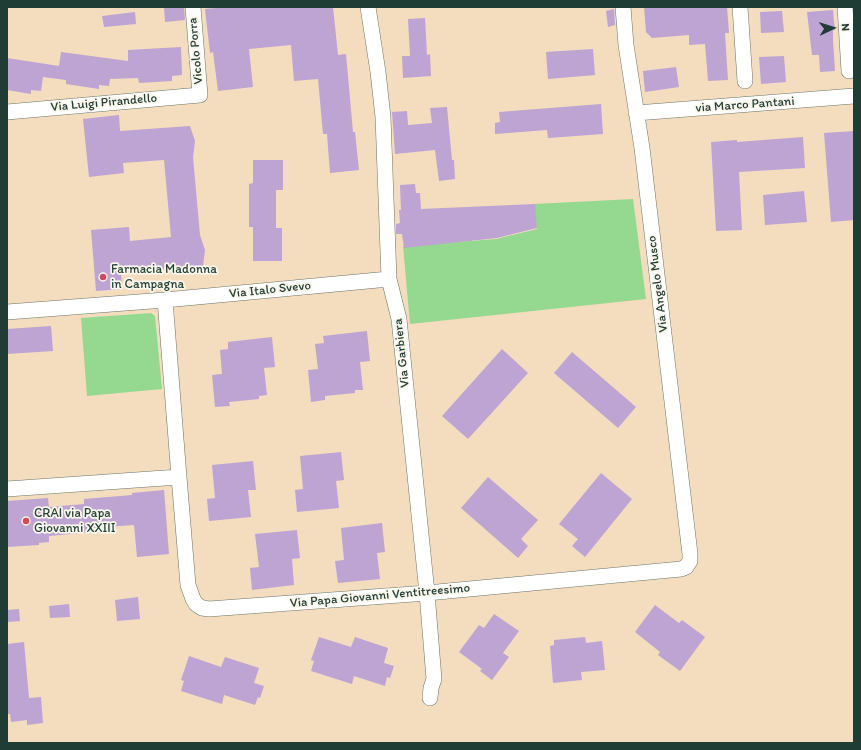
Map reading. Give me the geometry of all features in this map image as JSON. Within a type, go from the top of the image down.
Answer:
[{"type":"street","name":"Vicolo Porra","points":[[193,7],[200,95]]},
{"type":"street","name":"Via Garbiera","points":[[368,7],[383,118],[389,279],[398,319],[427,593],[434,679],[430,698]]},
{"type":"street","name":"Via Angelo Musco","points":[[623,7],[626,46],[642,148],[690,561]]},
{"type":"street","points":[[740,7],[745,81]]},
{"type":"street","points":[[845,7],[849,71]]},
{"type":"street","name":"Via Luigi Pirandello","points":[[7,112],[200,95]]},
{"type":"street","name":"via Marco Pantani","points":[[636,113],[854,96]]},
{"type":"street","name":"Via Italo Svevo","points":[[7,312],[166,300],[389,279]]},
{"type":"street","name":"Via Papa Giovanni Ventitreesimo","points":[[166,300],[188,585],[196,604],[202,608],[215,609],[427,593],[681,569],[686,567],[690,561]]},
{"type":"street","points":[[7,489],[179,477]]},
{"type":"green space","points":[[633,199],[646,299],[410,324],[403,246],[496,239],[537,229],[534,204]]},
{"type":"green space","points":[[151,313],[155,316],[162,389],[87,396],[81,318]]},
{"type":"building","points":[[164,7],[184,7],[185,20],[165,22]]},
{"type":"building","points":[[227,7],[333,7],[338,55],[346,54],[353,132],[355,132],[359,170],[330,173],[327,134],[323,134],[318,79],[294,81],[291,45],[249,49],[253,87],[218,91],[213,52],[210,53],[205,9]]},
{"type":"building","points":[[644,7],[727,7],[729,33],[725,33],[728,80],[708,81],[705,44],[689,45],[689,35],[652,38],[646,32]]},
{"type":"building","points":[[614,9],[615,25],[608,27],[606,11]]},
{"type":"building","points":[[833,10],[835,30],[833,30],[833,40],[835,71],[820,72],[819,55],[812,55],[807,12]]},
{"type":"building","points":[[782,11],[784,32],[761,33],[760,12]]},
{"type":"building","points":[[135,12],[136,24],[104,27],[102,16]]},
{"type":"building","points":[[425,18],[427,55],[430,54],[431,76],[403,78],[402,56],[410,56],[408,19]]},
{"type":"building","points":[[181,47],[182,75],[172,76],[172,81],[139,83],[138,78],[110,79],[109,86],[99,85],[99,89],[66,84],[66,80],[43,77],[41,91],[31,90],[31,94],[7,90],[7,58],[59,66],[61,52],[128,61],[128,50]]},
{"type":"building","points":[[593,49],[595,75],[548,79],[546,52]]},
{"type":"building","points":[[784,56],[786,82],[761,84],[759,57]]},
{"type":"building","points":[[676,67],[679,87],[645,92],[643,71]]},
{"type":"building","points":[[601,104],[603,134],[548,138],[547,130],[495,134],[495,123],[500,122],[499,112]]},
{"type":"building","points":[[447,107],[455,179],[439,181],[435,150],[395,154],[392,112],[407,111],[408,125],[432,123],[430,108]]},
{"type":"building","points":[[119,115],[120,131],[190,126],[195,141],[193,157],[200,235],[205,250],[203,266],[121,273],[122,289],[96,291],[91,230],[129,227],[130,241],[171,237],[164,160],[123,163],[124,173],[89,177],[83,119]]},
{"type":"building","points":[[854,131],[854,220],[831,222],[824,133]]},
{"type":"building","points":[[803,137],[805,168],[739,172],[742,230],[716,231],[711,142],[737,140],[737,142]]},
{"type":"building","points":[[253,160],[283,160],[283,190],[276,190],[276,228],[282,228],[282,261],[253,261],[253,227],[249,227],[249,184],[253,183]]},
{"type":"building","points":[[415,184],[416,193],[420,193],[421,209],[535,204],[537,228],[497,238],[404,248],[402,234],[396,234],[396,224],[400,223],[400,185]]},
{"type":"building","points":[[804,191],[807,222],[765,225],[763,195]]},
{"type":"building","points":[[51,326],[53,351],[7,354],[7,329]]},
{"type":"building","points":[[367,331],[370,361],[360,362],[363,390],[355,390],[355,393],[325,396],[325,400],[311,402],[308,370],[318,369],[315,344],[324,343],[323,336]]},
{"type":"building","points":[[272,337],[275,367],[264,368],[267,395],[259,396],[259,399],[229,402],[230,406],[215,407],[212,375],[222,374],[220,350],[228,349],[228,342]]},
{"type":"building","points":[[502,349],[528,373],[468,439],[442,416]]},
{"type":"building","points":[[572,352],[636,407],[618,428],[554,373]]},
{"type":"building","points":[[341,452],[344,480],[336,481],[339,508],[297,512],[295,490],[303,489],[300,456]]},
{"type":"building","points":[[253,461],[256,490],[248,490],[251,517],[209,521],[207,499],[215,498],[212,465]]},
{"type":"building","points":[[601,473],[632,499],[585,557],[572,546],[578,539],[559,524]]},
{"type":"building","points":[[488,477],[538,520],[521,539],[528,546],[518,558],[461,508]]},
{"type":"building","points":[[164,490],[169,554],[137,557],[134,525],[92,528],[92,532],[49,536],[49,542],[39,543],[39,545],[7,547],[7,501],[48,498],[49,507],[84,504],[84,499],[132,495],[132,493]]},
{"type":"building","points":[[382,523],[385,552],[377,553],[380,579],[338,583],[335,561],[344,560],[341,528]]},
{"type":"building","points":[[297,530],[300,558],[292,559],[294,585],[252,590],[250,568],[259,567],[255,534]]},
{"type":"building","points":[[138,597],[140,619],[117,621],[115,600]]},
{"type":"building","points":[[69,604],[70,617],[50,618],[49,606]]},
{"type":"building","points":[[655,605],[679,623],[682,620],[705,637],[680,671],[658,655],[660,652],[635,632]]},
{"type":"building","points":[[19,609],[20,621],[7,622],[7,610]]},
{"type":"building","points":[[494,614],[519,631],[503,653],[509,657],[492,680],[480,671],[482,669],[459,652],[479,625],[484,628]]},
{"type":"building","points":[[319,637],[351,647],[355,637],[388,648],[384,663],[394,666],[390,678],[387,677],[385,686],[354,676],[352,684],[311,671],[314,661],[311,660]]},
{"type":"building","points":[[585,637],[586,643],[602,641],[605,670],[581,672],[582,680],[553,683],[550,646],[554,645],[554,640]]},
{"type":"building","points":[[24,642],[29,698],[41,697],[43,723],[27,725],[27,720],[11,722],[10,714],[7,714],[7,644]]},
{"type":"building","points":[[189,656],[221,667],[225,657],[259,668],[254,683],[264,686],[260,698],[258,697],[255,705],[224,695],[222,704],[181,691],[184,681],[181,680]]},
{"type":"place","name":"Farmacia Madonna in Campagna","points":[[103,277]]},
{"type":"place","name":"CRAI via Papa Giovanni XXIII","points":[[26,521]]}]
